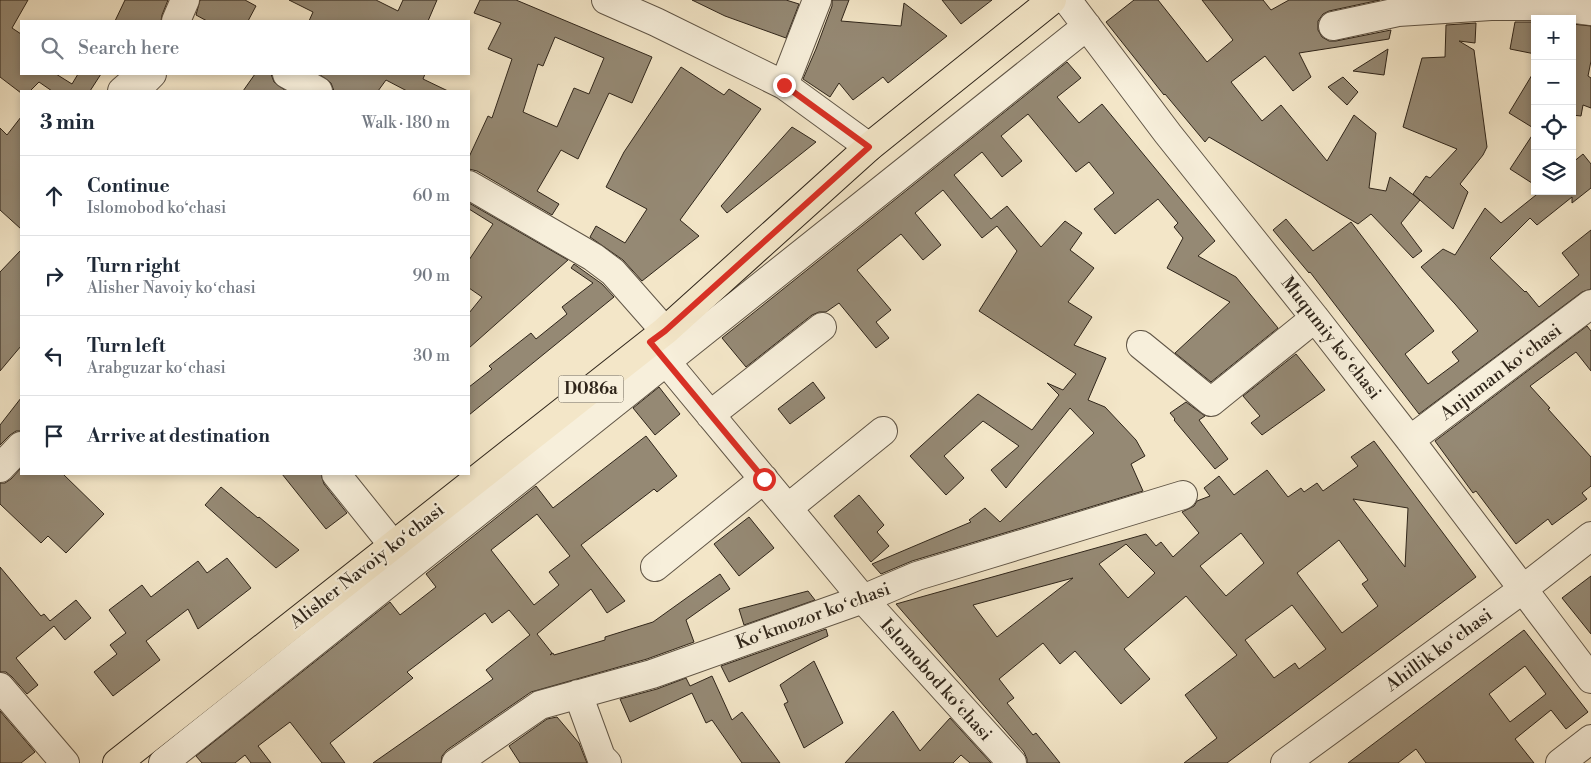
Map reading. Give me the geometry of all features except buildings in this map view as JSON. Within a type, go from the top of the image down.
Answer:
[{"type":"main road","name":"Alisher Navoiy koʻchasi","points":[[117,763],[400,540],[660,345],[869,147],[1052,0]]},
{"type":"street","points":[[606,0],[656,22],[784,85],[869,147]]},
{"type":"street","points":[[784,85],[817,0]]},
{"type":"street","name":"Muqumiy koʻchasi","points":[[1067,0],[1168,134],[1410,440],[1591,679]]},
{"type":"street","points":[[1333,26],[1398,12],[1491,6],[1553,6],[1591,11]]},
{"type":"street","points":[[163,763],[424,555],[660,345],[1088,26]]},
{"type":"street","points":[[123,90],[130,84],[145,80],[151,75]]},
{"type":"street","points":[[290,75],[316,90]]},
{"type":"street","name":"Islomobod ko‘chasi","points":[[470,186],[593,257],[613,272],[660,345],[710,415],[863,600],[1012,763]]},
{"type":"street","name":"Anjuman koʻchasi","points":[[1410,440],[1591,304]]},
{"type":"street","points":[[1141,345],[1211,402],[1315,318]]},
{"type":"street","points":[[710,415],[822,327]]},
{"type":"street","points":[[788,508],[883,430]]},
{"type":"street","points":[[0,468],[20,447]]},
{"type":"street","points":[[337,475],[400,540],[424,555]]},
{"type":"street","points":[[655,567],[764,479]]},
{"type":"street","name":"Koʻkmozor koʻchasi","points":[[456,763],[540,705],[652,674],[863,600],[917,576],[1183,495]]},
{"type":"street","name":"Ahillik koʻchasi","points":[[1285,763],[1523,589],[1591,536]]},
{"type":"street","points":[[0,687],[65,763]]},
{"type":"street","points":[[578,694],[601,757],[607,763]]},
{"type":"street","points":[[1560,763],[1591,739]]},
{"type":"route","points":[[764,479],[650,342],[665,331],[869,147],[784,85]]}]
